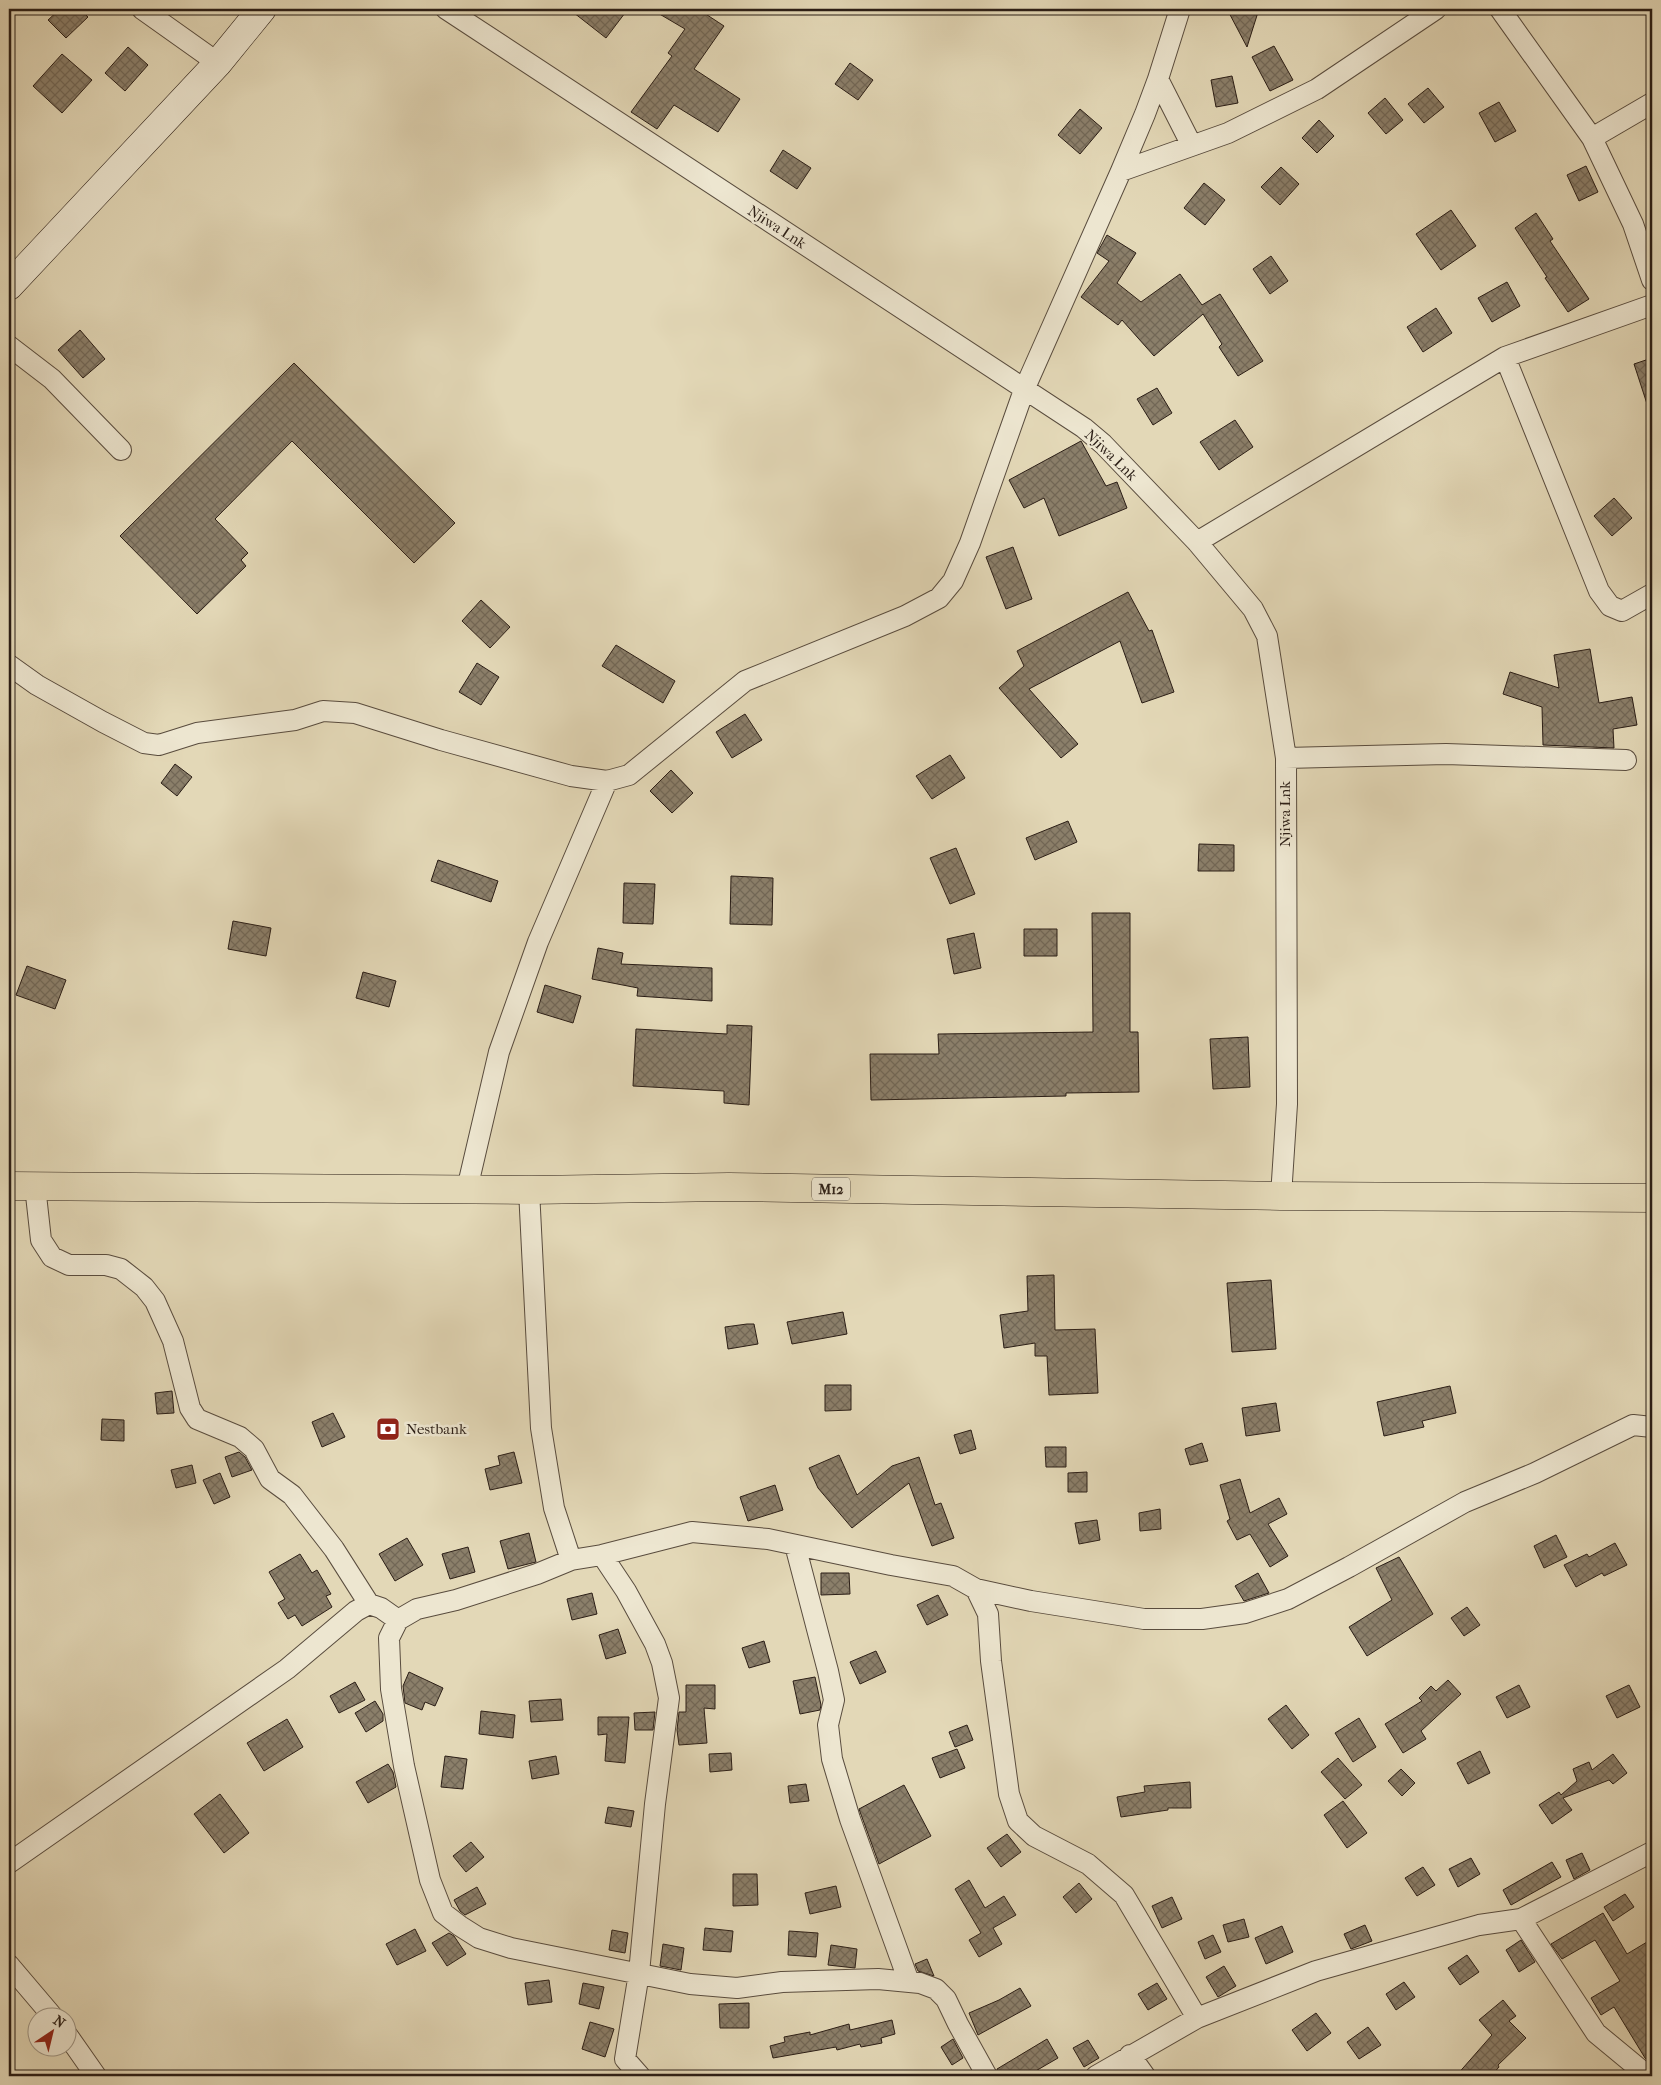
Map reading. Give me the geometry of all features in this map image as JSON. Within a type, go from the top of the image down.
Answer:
[{"type":"highway","name":"M12","points":[[22,1186],[529,1190],[729,1187],[1281,1196],[1652,1198]]},
{"type":"main road","points":[[9,286],[218,63],[262,9]]},
{"type":"street","points":[[142,9],[218,63]]},
{"type":"street","name":"Njiwa Lnk","points":[[446,9],[1084,428],[1104,444],[1197,542],[1253,609],[1267,636],[1286,758],[1287,1104],[1281,1196]]},
{"type":"street","points":[[9,665],[37,685],[103,722],[144,742],[159,745],[197,733],[295,720],[323,711],[355,713],[440,740],[571,776],[608,781],[629,775],[642,767],[679,734],[745,681],[905,616],[939,598],[953,581],[970,543],[1024,390],[1122,172],[1158,79],[1180,9]]},
{"type":"street","points":[[1122,172],[1191,144],[1228,132],[1317,89],[1436,9]]},
{"type":"street","points":[[1500,9],[1592,138],[1633,224],[1652,280]]},
{"type":"street","points":[[1158,79],[1191,144]]},
{"type":"street","points":[[1592,138],[1652,103]]},
{"type":"street","points":[[1197,542],[1504,357],[1652,305]]},
{"type":"street","points":[[9,346],[52,379],[121,450]]},
{"type":"street","points":[[1504,357],[1598,591],[1610,606],[1622,611],[1652,594]]},
{"type":"street","points":[[1286,758],[1446,754],[1626,760]]},
{"type":"street","points":[[467,1189],[499,1052],[538,942],[608,781]]},
{"type":"street","points":[[22,1186],[42,1240],[52,1257],[69,1265],[106,1265],[121,1269],[144,1287],[155,1302],[173,1341],[190,1408],[197,1419],[240,1437],[254,1449],[270,1479],[292,1495],[334,1549],[369,1604],[381,1608],[398,1620]]},
{"type":"street","points":[[529,1190],[541,1428],[554,1508],[571,1560]]},
{"type":"street","points":[[987,2076],[946,1999],[936,1989],[920,1983],[878,1979],[792,1982],[737,1988],[690,1984],[544,1956],[479,1938],[443,1913],[430,1880],[404,1766],[391,1689],[388,1638],[398,1620],[417,1609],[456,1600],[537,1574],[571,1560],[602,1555],[692,1532],[768,1539],[953,1576],[976,1589],[1031,1601],[1144,1619],[1202,1619],[1245,1613],[1288,1599],[1465,1502],[1535,1473],[1633,1426],[1652,1427]]},
{"type":"street","points":[[795,1545],[834,1700],[828,1725],[832,1759],[850,1819],[909,1982]]},
{"type":"street","points":[[602,1555],[626,1591],[655,1644],[662,1663],[669,1698],[655,1804],[639,1974],[622,2068],[640,2076]]},
{"type":"street","points":[[976,1589],[988,1614],[991,1661],[1009,1794],[1018,1821],[1034,1836],[1088,1864],[1124,1895],[1197,2018]]},
{"type":"street","points":[[9,1863],[287,1669],[356,1611],[369,1604]]},
{"type":"street","points":[[1096,2076],[1197,2018],[1316,1971],[1479,1924],[1520,1920],[1652,1852]]},
{"type":"street","points":[[1520,1920],[1596,2033],[1648,2076]]},
{"type":"street","points":[[9,1965],[46,2008]]},
{"type":"street","points":[[78,2050],[96,2076]]},
{"type":"street","points":[[1130,2055],[1145,2076]]},
{"type":"building","points":[[60,9],[80,9],[88,17],[66,38],[48,20]]},
{"type":"building","points":[[569,9],[628,9],[606,38]]},
{"type":"building","points":[[651,9],[698,9],[724,26],[694,69],[740,99],[718,132],[674,105],[657,129],[631,112],[672,56],[668,53],[685,29]]},
{"type":"building","points":[[1227,9],[1259,9],[1247,47]]},
{"type":"building","points":[[1274,46],[1293,80],[1270,91],[1252,57]]},
{"type":"building","points":[[128,47],[148,65],[125,91],[105,73]]},
{"type":"building","points":[[62,54],[92,80],[62,113],[33,86]]},
{"type":"building","points":[[850,63],[873,80],[858,100],[835,84]]},
{"type":"building","points":[[1232,76],[1238,103],[1216,107],[1211,80]]},
{"type":"building","points":[[1428,88],[1444,107],[1424,123],[1408,104]]},
{"type":"building","points":[[1385,98],[1403,120],[1386,134],[1368,113]]},
{"type":"building","points":[[1499,102],[1516,131],[1495,142],[1479,113]]},
{"type":"building","points":[[1080,109],[1102,128],[1080,154],[1058,135]]},
{"type":"building","points":[[1319,120],[1334,136],[1317,153],[1302,138]]},
{"type":"building","points":[[783,150],[811,168],[797,189],[770,171]]},
{"type":"building","points":[[1586,166],[1598,192],[1579,201],[1567,175]]},
{"type":"building","points":[[1281,167],[1299,184],[1280,205],[1261,187]]},
{"type":"building","points":[[1204,183],[1225,200],[1205,225],[1184,208]]},
{"type":"building","points":[[1451,210],[1476,246],[1441,270],[1416,234]]},
{"type":"building","points":[[1536,213],[1553,239],[1550,241],[1589,299],[1568,312],[1515,228]]},
{"type":"building","points":[[1107,235],[1136,253],[1117,283],[1141,302],[1180,274],[1202,305],[1220,294],[1263,361],[1238,376],[1219,347],[1222,344],[1203,314],[1154,356],[1122,320],[1118,325],[1081,297],[1109,261],[1097,253]]},
{"type":"building","points":[[1271,256],[1288,281],[1270,294],[1253,269]]},
{"type":"building","points":[[1507,282],[1520,306],[1492,322],[1478,298]]},
{"type":"building","points":[[1436,308],[1452,333],[1423,352],[1407,327]]},
{"type":"building","points":[[80,330],[105,359],[83,378],[58,350]]},
{"type":"building","points":[[1652,358],[1652,409],[1649,410],[1634,364]]},
{"type":"building","points":[[294,363],[455,523],[414,563],[292,441],[215,519],[248,553],[241,560],[246,566],[197,614],[120,536]]},
{"type":"building","points":[[1157,388],[1172,413],[1153,425],[1137,399]]},
{"type":"building","points":[[1235,420],[1253,447],[1219,470],[1200,442]]},
{"type":"building","points":[[1081,441],[1106,486],[1117,482],[1127,508],[1059,536],[1044,498],[1024,508],[1009,480]]},
{"type":"building","points":[[1614,498],[1632,518],[1612,536],[1594,516]]},
{"type":"building","points":[[1013,547],[1032,599],[1006,609],[986,557]]},
{"type":"building","points":[[1128,592],[1149,631],[1152,630],[1174,692],[1142,703],[1120,641],[1029,689],[1078,744],[1061,758],[999,688],[1024,666],[1017,651]]},
{"type":"building","points":[[481,600],[510,627],[490,648],[462,621]]},
{"type":"building","points":[[616,645],[675,681],[663,703],[602,666]]},
{"type":"building","points":[[1590,649],[1599,703],[1632,697],[1637,725],[1613,729],[1614,748],[1543,745],[1542,707],[1503,694],[1510,672],[1559,688],[1554,655]]},
{"type":"building","points":[[477,663],[499,677],[481,705],[459,692]]},
{"type":"building","points":[[745,714],[762,740],[732,758],[716,732]]},
{"type":"building","points":[[950,755],[965,778],[932,799],[916,776]]},
{"type":"building","points":[[175,764],[192,777],[177,796],[161,783]]},
{"type":"building","points":[[671,770],[693,793],[672,813],[650,791]]},
{"type":"building","points":[[1068,821],[1077,842],[1035,860],[1026,838]]},
{"type":"building","points":[[1199,844],[1234,845],[1234,871],[1198,871]]},
{"type":"building","points":[[956,848],[975,894],[950,904],[930,858]]},
{"type":"building","points":[[438,860],[498,881],[491,902],[431,881]]},
{"type":"building","points":[[731,876],[773,878],[772,925],[730,924]]},
{"type":"building","points":[[624,883],[655,884],[653,924],[623,923]]},
{"type":"building","points":[[1092,913],[1130,913],[1130,1032],[1138,1032],[1139,1092],[1066,1093],[1066,1096],[871,1100],[870,1054],[939,1054],[938,1034],[1093,1032]]},
{"type":"building","points":[[233,921],[271,928],[266,956],[228,949]]},
{"type":"building","points":[[1024,929],[1057,929],[1057,956],[1024,956]]},
{"type":"building","points":[[974,933],[981,968],[954,974],[947,939]]},
{"type":"building","points":[[598,948],[623,953],[621,964],[712,968],[712,1001],[637,996],[638,988],[592,979]]},
{"type":"building","points":[[27,966],[66,980],[55,1009],[16,995]]},
{"type":"building","points":[[363,972],[396,981],[389,1007],[356,998]]},
{"type":"building","points":[[545,985],[581,996],[573,1023],[537,1012]]},
{"type":"building","points":[[727,1025],[752,1026],[749,1105],[724,1103],[724,1091],[633,1086],[636,1029],[727,1034]]},
{"type":"building","points":[[1248,1037],[1250,1087],[1213,1089],[1210,1039]]},
{"type":"building","points":[[1054,1275],[1055,1330],[1095,1329],[1098,1393],[1049,1395],[1047,1356],[1035,1356],[1035,1343],[1004,1348],[1000,1315],[1028,1311],[1027,1276]]},
{"type":"building","points":[[1271,1280],[1276,1349],[1232,1352],[1227,1283]]},
{"type":"building","points":[[843,1312],[847,1334],[792,1344],[787,1322]]},
{"type":"building","points":[[754,1324],[758,1344],[728,1349],[725,1327]]},
{"type":"building","points":[[825,1385],[851,1385],[851,1410],[825,1411]]},
{"type":"building","points":[[1450,1386],[1456,1413],[1422,1421],[1424,1427],[1384,1436],[1377,1402]]},
{"type":"building","points":[[172,1391],[174,1413],[157,1414],[155,1393]]},
{"type":"building","points":[[1276,1403],[1280,1431],[1246,1436],[1242,1408]]},
{"type":"building","points":[[333,1413],[345,1437],[322,1447],[312,1422]]},
{"type":"building","points":[[102,1419],[124,1420],[124,1441],[101,1440]]},
{"type":"building","points":[[971,1430],[976,1449],[960,1454],[954,1435]]},
{"type":"building","points":[[1202,1443],[1208,1461],[1190,1465],[1185,1449]]},
{"type":"building","points":[[1045,1447],[1066,1447],[1066,1467],[1046,1467]]},
{"type":"building","points":[[239,1452],[245,1457],[252,1470],[232,1477],[225,1457]]},
{"type":"building","points":[[514,1452],[522,1483],[490,1490],[485,1469],[500,1465],[498,1456]]},
{"type":"building","points":[[839,1455],[857,1495],[892,1466],[919,1457],[935,1505],[941,1503],[954,1538],[932,1546],[909,1483],[852,1528],[818,1488],[809,1468]]},
{"type":"building","points":[[192,1465],[196,1483],[176,1488],[171,1470]]},
{"type":"building","points":[[1087,1472],[1087,1492],[1068,1492],[1068,1473]]},
{"type":"building","points":[[220,1473],[230,1497],[214,1504],[203,1480]]},
{"type":"building","points":[[1240,1479],[1250,1513],[1279,1498],[1287,1514],[1268,1524],[1288,1556],[1270,1567],[1250,1534],[1237,1540],[1227,1521],[1230,1519],[1220,1485]]},
{"type":"building","points":[[775,1485],[783,1510],[748,1521],[740,1497]]},
{"type":"building","points":[[1160,1509],[1161,1529],[1140,1531],[1139,1513]]},
{"type":"building","points":[[1097,1520],[1100,1540],[1079,1544],[1075,1523]]},
{"type":"building","points":[[529,1533],[536,1562],[508,1569],[500,1541]]},
{"type":"building","points":[[1556,1535],[1567,1557],[1544,1568],[1534,1546]]},
{"type":"building","points":[[407,1538],[423,1565],[395,1581],[379,1554]]},
{"type":"building","points":[[1615,1543],[1627,1565],[1604,1576],[1602,1573],[1576,1587],[1564,1565],[1587,1554],[1589,1557]]},
{"type":"building","points":[[468,1547],[475,1572],[450,1579],[442,1554]]},
{"type":"building","points":[[300,1554],[312,1573],[317,1570],[331,1594],[326,1596],[332,1607],[302,1626],[295,1615],[288,1619],[278,1603],[285,1599],[269,1572]]},
{"type":"building","points":[[1399,1557],[1433,1614],[1367,1656],[1349,1627],[1392,1600],[1376,1568]]},
{"type":"building","points":[[821,1573],[849,1573],[850,1594],[821,1595]]},
{"type":"building","points":[[1258,1573],[1269,1593],[1244,1601],[1235,1586]]},
{"type":"building","points":[[592,1593],[597,1614],[572,1620],[567,1599]]},
{"type":"building","points":[[938,1595],[948,1615],[927,1625],[917,1605]]},
{"type":"building","points":[[1467,1607],[1480,1625],[1464,1636],[1451,1618]]},
{"type":"building","points":[[618,1629],[626,1653],[606,1659],[599,1635]]},
{"type":"building","points":[[764,1641],[770,1662],[749,1668],[742,1648]]},
{"type":"building","points":[[876,1651],[886,1672],[860,1684],[850,1662]]},
{"type":"building","points":[[409,1672],[443,1688],[435,1706],[425,1702],[422,1710],[405,1703],[403,1686]]},
{"type":"building","points":[[815,1677],[821,1705],[820,1710],[800,1714],[793,1681]]},
{"type":"building","points":[[1448,1680],[1461,1694],[1421,1731],[1426,1739],[1403,1753],[1385,1724],[1422,1701],[1419,1698],[1431,1686],[1436,1691]]},
{"type":"building","points":[[355,1682],[365,1700],[339,1713],[330,1696]]},
{"type":"building","points":[[686,1685],[715,1685],[715,1709],[704,1708],[707,1743],[679,1745],[677,1730],[679,1712],[686,1712]]},
{"type":"building","points":[[1519,1685],[1530,1707],[1507,1718],[1496,1697]]},
{"type":"building","points":[[1629,1685],[1640,1707],[1617,1718],[1606,1696]]},
{"type":"building","points":[[561,1699],[563,1720],[531,1722],[529,1701]]},
{"type":"building","points":[[375,1701],[383,1714],[383,1721],[366,1732],[355,1713]]},
{"type":"building","points":[[1286,1705],[1309,1735],[1292,1749],[1268,1719]]},
{"type":"building","points":[[481,1711],[515,1715],[513,1738],[479,1734]]},
{"type":"building","points":[[655,1712],[653,1730],[635,1730],[634,1713]]},
{"type":"building","points":[[598,1717],[629,1717],[625,1763],[605,1761],[607,1734],[598,1735]]},
{"type":"building","points":[[1359,1718],[1376,1747],[1353,1762],[1335,1733]]},
{"type":"building","points":[[287,1719],[303,1747],[264,1771],[247,1743]]},
{"type":"building","points":[[967,1725],[973,1740],[955,1747],[949,1732]]},
{"type":"building","points":[[957,1749],[965,1768],[940,1778],[932,1758]]},
{"type":"building","points":[[1480,1751],[1490,1773],[1468,1784],[1457,1763]]},
{"type":"building","points":[[731,1753],[732,1770],[710,1772],[709,1754]]},
{"type":"building","points":[[1613,1754],[1627,1773],[1613,1784],[1609,1780],[1563,1798],[1572,1810],[1552,1824],[1539,1805],[1559,1792],[1561,1795],[1577,1781],[1573,1769],[1589,1762],[1592,1770]]},
{"type":"building","points":[[445,1756],[467,1759],[463,1789],[441,1787]]},
{"type":"building","points":[[556,1756],[559,1774],[532,1779],[529,1761]]},
{"type":"building","points":[[1338,1758],[1362,1785],[1345,1799],[1321,1772]]},
{"type":"building","points":[[388,1764],[393,1772],[396,1787],[368,1803],[356,1782]]},
{"type":"building","points":[[1401,1769],[1415,1783],[1402,1796],[1388,1781]]},
{"type":"building","points":[[1190,1782],[1191,1808],[1168,1808],[1168,1810],[1121,1817],[1117,1797],[1145,1792],[1144,1786]]},
{"type":"building","points":[[806,1784],[809,1801],[790,1803],[788,1786]]},
{"type":"building","points":[[904,1785],[931,1836],[879,1864],[859,1809]]},
{"type":"building","points":[[220,1794],[249,1833],[224,1853],[194,1814]]},
{"type":"building","points":[[1343,1801],[1367,1833],[1347,1848],[1324,1815]]},
{"type":"building","points":[[608,1807],[634,1811],[631,1827],[605,1823]]},
{"type":"building","points":[[1007,1834],[1021,1852],[1001,1867],[987,1848]]},
{"type":"building","points":[[471,1842],[484,1857],[466,1872],[453,1856]]},
{"type":"building","points":[[1582,1853],[1590,1870],[1574,1879],[1566,1860]]},
{"type":"building","points":[[1471,1858],[1480,1874],[1458,1887],[1449,1869]]},
{"type":"building","points":[[1552,1862],[1561,1877],[1511,1905],[1503,1890]]},
{"type":"building","points":[[1423,1867],[1435,1885],[1417,1896],[1405,1878]]},
{"type":"building","points":[[733,1874],[757,1874],[758,1905],[733,1906]]},
{"type":"building","points":[[969,1880],[985,1908],[1004,1896],[1016,1915],[993,1928],[1002,1944],[979,1957],[969,1940],[981,1933],[955,1889]]},
{"type":"building","points":[[1079,1883],[1092,1899],[1076,1913],[1063,1897]]},
{"type":"building","points":[[836,1886],[841,1907],[810,1914],[805,1893]]},
{"type":"building","points":[[477,1887],[486,1904],[465,1915],[460,1911],[454,1900]]},
{"type":"building","points":[[1625,1894],[1634,1907],[1613,1921],[1604,1907]]},
{"type":"building","points":[[1172,1897],[1182,1919],[1162,1928],[1152,1906]]},
{"type":"building","points":[[1603,1913],[1627,1954],[1652,1939],[1652,2064],[1645,2058],[1614,2007],[1601,2015],[1591,1998],[1620,1981],[1595,1940],[1562,1959],[1551,1944]]},
{"type":"building","points":[[1244,1919],[1249,1937],[1228,1942],[1223,1925]]},
{"type":"building","points":[[1365,1925],[1372,1941],[1351,1949],[1344,1934]]},
{"type":"building","points":[[1282,1926],[1293,1952],[1266,1964],[1255,1938]]},
{"type":"building","points":[[705,1928],[733,1931],[731,1952],[703,1950]]},
{"type":"building","points":[[415,1929],[426,1951],[397,1965],[386,1944]]},
{"type":"building","points":[[612,1930],[628,1933],[625,1953],[609,1950]]},
{"type":"building","points":[[789,1931],[818,1933],[816,1957],[788,1955]]},
{"type":"building","points":[[449,1933],[454,1936],[466,1954],[447,1966],[432,1943]]},
{"type":"building","points":[[1213,1935],[1221,1952],[1205,1959],[1198,1942]]},
{"type":"building","points":[[1521,1940],[1535,1962],[1519,1972],[1506,1950]]},
{"type":"building","points":[[663,1944],[684,1948],[681,1970],[660,1966]]},
{"type":"building","points":[[831,1945],[857,1949],[855,1968],[828,1965]]},
{"type":"building","points":[[1467,1955],[1479,1972],[1460,1985],[1448,1968]]},
{"type":"building","points":[[927,1959],[934,1976],[918,1971],[915,1964]]},
{"type":"building","points":[[1224,1966],[1236,1986],[1218,1997],[1206,1977]]},
{"type":"building","points":[[549,1980],[552,2002],[528,2005],[525,1983]]},
{"type":"building","points":[[1404,1982],[1415,1997],[1396,2010],[1386,1994]]},
{"type":"building","points":[[583,1983],[604,1987],[599,2009],[579,2004]]},
{"type":"building","points":[[1157,1983],[1167,1999],[1148,2010],[1138,1994]]},
{"type":"building","points":[[1020,1988],[1031,2006],[978,2035],[969,2013],[999,2000]]},
{"type":"building","points":[[1503,2000],[1516,2016],[1509,2021],[1526,2038],[1498,2065],[1499,2067],[1491,2076],[1456,2076],[1492,2035],[1479,2020]]},
{"type":"building","points":[[749,2003],[749,2028],[720,2028],[719,2004]]},
{"type":"building","points":[[1316,2013],[1331,2033],[1307,2051],[1292,2030]]},
{"type":"building","points":[[892,2020],[895,2034],[881,2038],[882,2043],[861,2047],[860,2044],[837,2050],[836,2047],[773,2058],[770,2046],[785,2042],[784,2037],[810,2032],[810,2035],[849,2024],[850,2030]]},
{"type":"building","points":[[590,2022],[614,2029],[605,2057],[582,2049]]},
{"type":"building","points":[[1368,2027],[1381,2045],[1359,2059],[1347,2042]]},
{"type":"building","points":[[953,2039],[963,2058],[952,2065],[941,2047]]},
{"type":"building","points":[[1047,2039],[1058,2058],[1027,2076],[999,2076],[997,2069]]},
{"type":"building","points":[[1088,2040],[1099,2058],[1084,2067],[1073,2048]]},
{"type":"place","name":"Nestbank","points":[[388,1429]]}]
